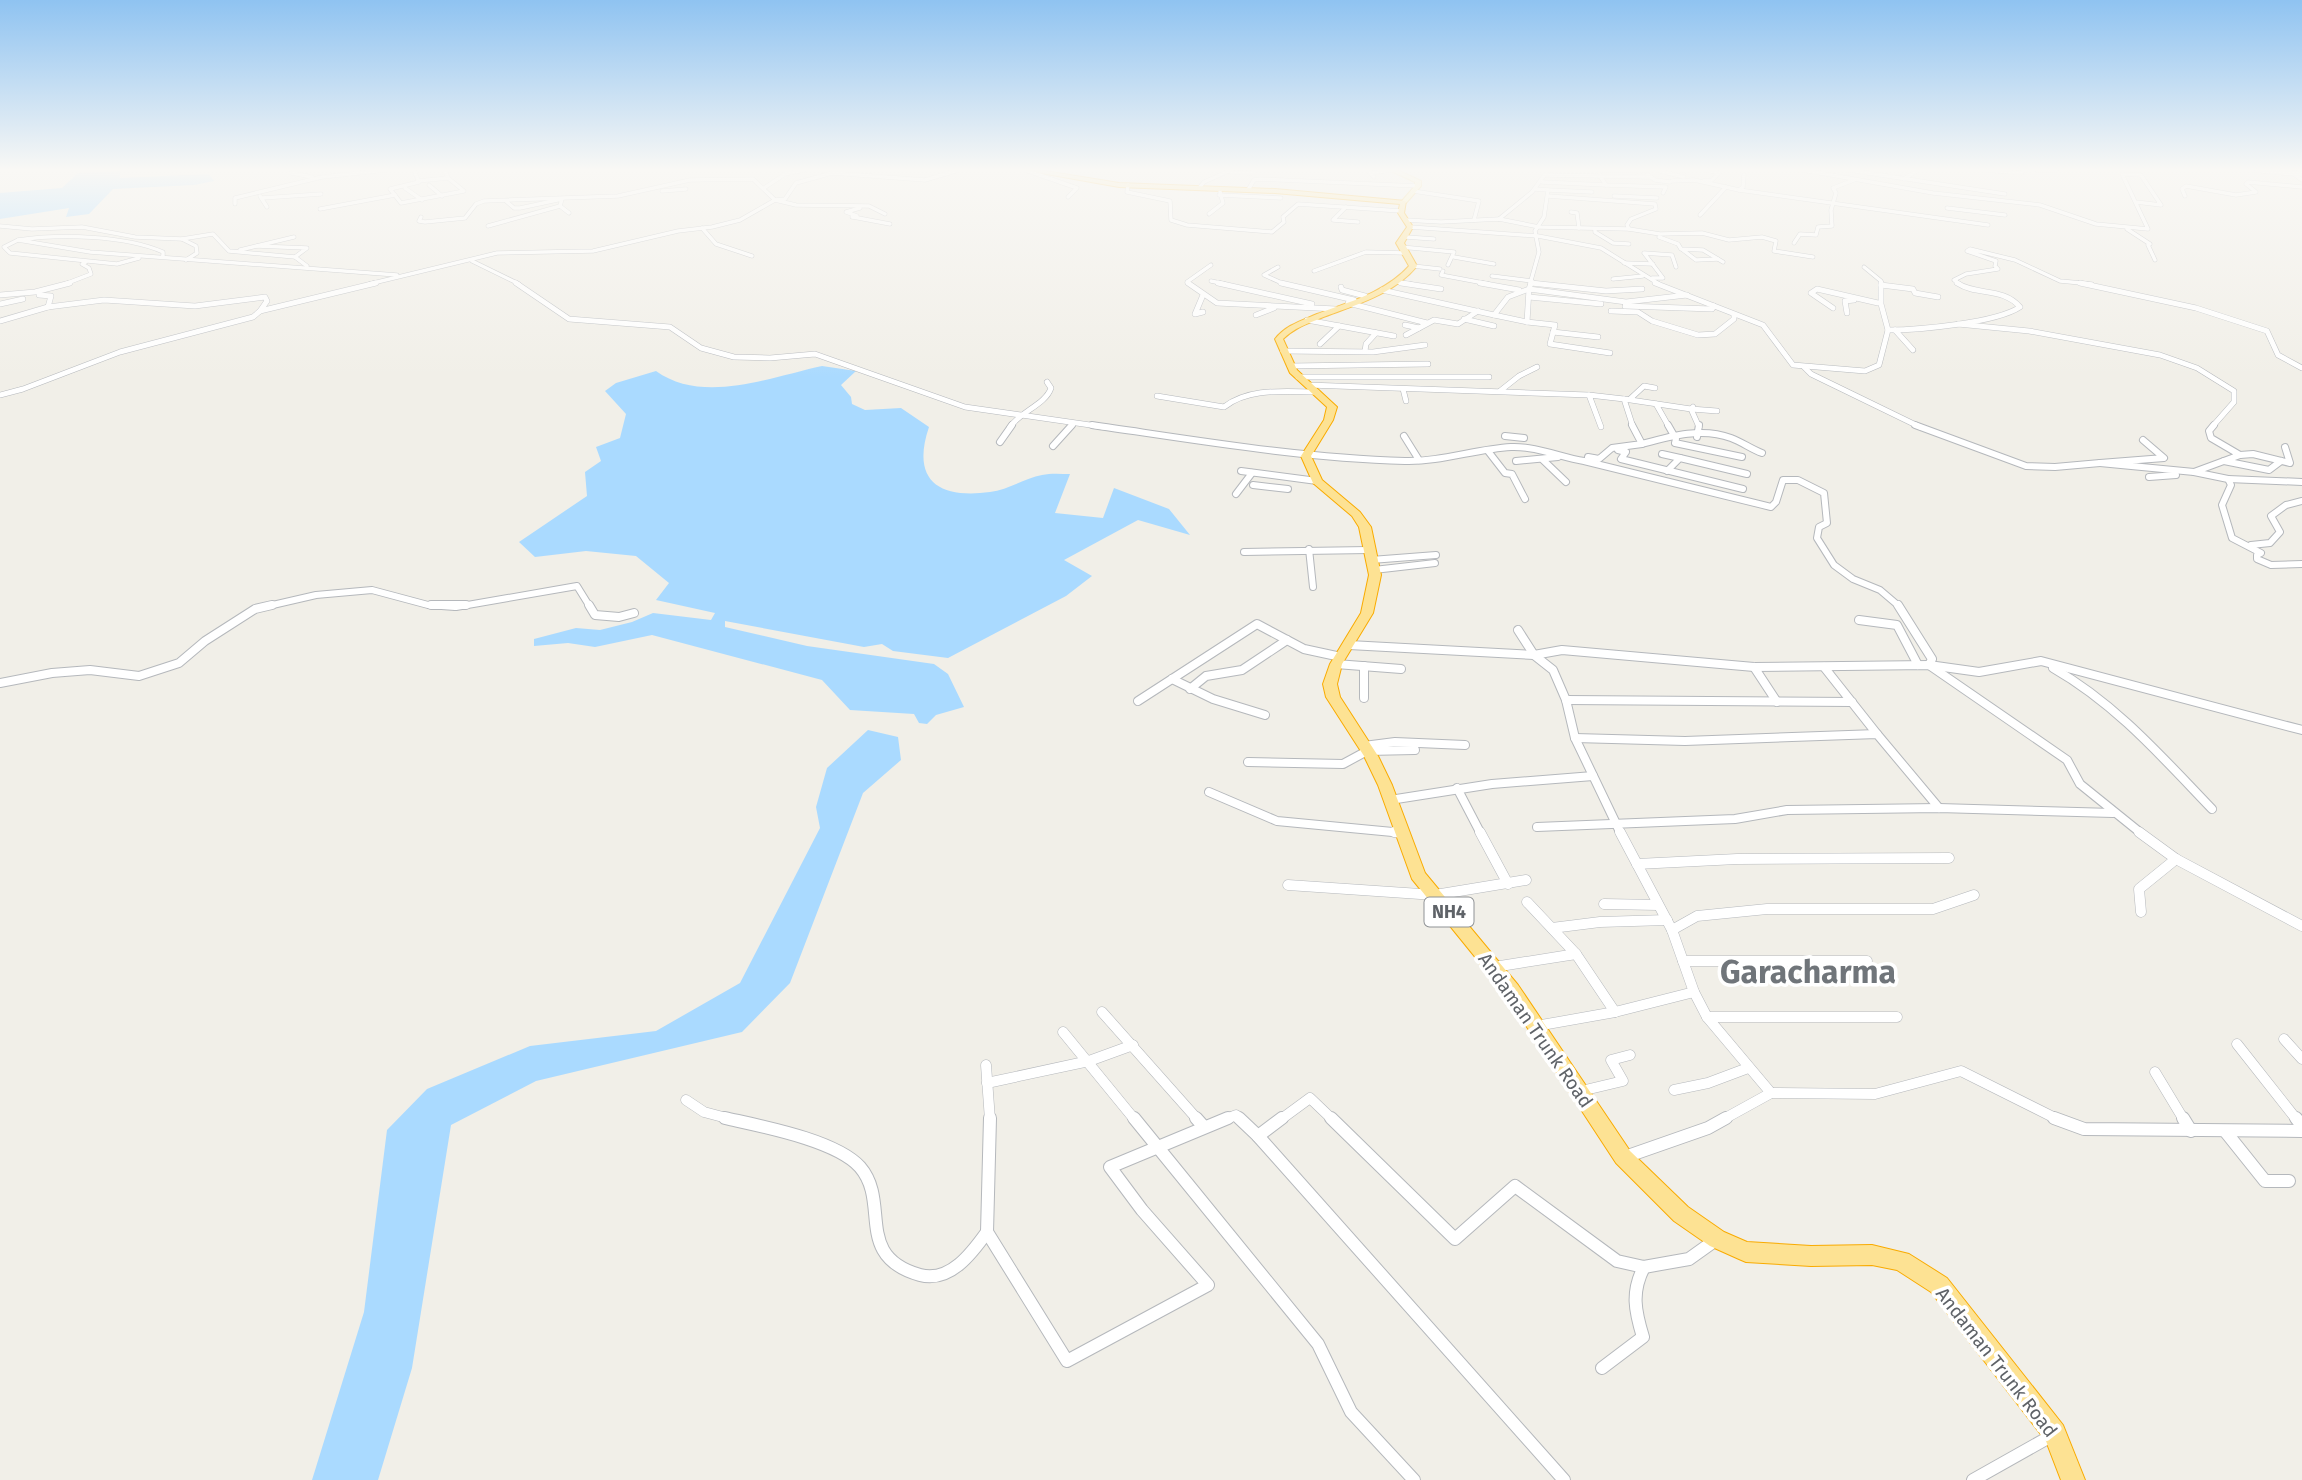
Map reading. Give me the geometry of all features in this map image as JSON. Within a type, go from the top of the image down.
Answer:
[{"type":"highway","points":[[1306,456],[1310,444],[1331,415],[1332,407],[1299,374],[1279,339],[1285,331],[1307,320],[1398,282],[1403,239]]},
{"type":"highway","name":"Andaman Trunk Road","points":[[1306,456],[1317,481],[1356,514],[1364,527],[1371,560],[1367,613],[1342,655],[1330,684],[1333,697],[1366,748],[1391,800],[1418,875],[1494,967],[1581,1091],[1623,1157],[1681,1214],[1717,1239],[1746,1252],[1811,1256],[1872,1255],[1901,1261],[1939,1284],[2055,1433],[2073,1480]]},
{"type":"street","points":[[27,239],[4,247],[10,253],[117,264],[139,258],[163,257]]},
{"type":"street","points":[[83,239],[147,246],[163,252],[163,257]]},
{"type":"street","points":[[182,239],[196,246],[197,253],[186,260]]},
{"type":"street","points":[[218,239],[223,247],[234,251],[295,257],[310,268]]},
{"type":"street","points":[[234,251],[286,239]]},
{"type":"street","points":[[260,310],[497,253],[593,251],[650,239]]},
{"type":"street","points":[[708,239],[752,256]]},
{"type":"street","points":[[1314,271],[1366,252],[1382,239]]},
{"type":"street","points":[[1419,239],[1442,270],[1441,275],[1519,290],[1530,289],[1626,302],[1688,294]]},
{"type":"street","points":[[1434,239],[1454,252],[1448,265]]},
{"type":"street","points":[[1527,321],[1530,289],[1539,253],[1538,239]]},
{"type":"street","points":[[1556,239],[1606,250],[1644,277],[1734,316],[1763,324],[1793,365],[1804,366],[1865,371],[1879,365],[1888,330],[1879,303],[1881,281],[1864,267]]},
{"type":"street","points":[[1607,239],[1613,243],[1629,244]]},
{"type":"street","points":[[1666,239],[1696,260],[1721,260],[1703,250],[1681,249]]},
{"type":"street","points":[[1725,239],[1750,239]]},
{"type":"street","points":[[1775,239],[1774,251],[1813,257]]},
{"type":"street","points":[[1794,243],[1797,239]]},
{"type":"street","points":[[2135,239],[2150,244]]},
{"type":"street","points":[[2143,239],[2150,244]]},
{"type":"street","points":[[18,240],[90,252],[406,276]]},
{"type":"street","points":[[2150,244],[2148,245],[2155,260]]},
{"type":"street","points":[[257,246],[307,248],[295,257]]},
{"type":"street","points":[[1888,330],[1918,331],[1948,323],[2011,313],[2020,307],[2017,301],[2008,296],[1966,288],[1954,280],[1955,277],[1966,274],[1998,269],[1995,266],[1996,261],[1967,251],[1970,249],[2015,260],[2060,281],[2086,283],[2196,308],[2267,331],[2271,335],[2273,349],[2286,362],[2302,368]]},
{"type":"street","points":[[1613,279],[1663,278],[1644,253],[1689,256]]},
{"type":"street","points":[[1672,256],[1676,267]]},
{"type":"street","points":[[1454,257],[1494,264]]},
{"type":"street","points":[[472,261],[521,285],[569,319],[670,327],[701,348],[734,357],[770,358],[815,354],[965,407],[1018,416],[1306,456],[1419,460],[1513,447],[1541,450],[1557,457],[1584,461],[1771,507],[1776,502],[1783,480],[1798,480],[1824,493],[1827,523],[1819,527],[1817,538],[1834,565],[1853,579],[1880,590],[1900,607],[1933,659],[1929,665]]},
{"type":"street","points":[[0,294],[38,292],[69,285],[91,274],[89,268],[82,264],[90,262]]},
{"type":"street","points":[[1624,263],[1653,264]]},
{"type":"street","points":[[1211,265],[1186,282],[1217,303],[1277,306],[1350,302]]},
{"type":"street","points":[[1278,267],[1264,275],[1286,285],[1427,323]]},
{"type":"street","points":[[1492,276],[1606,291],[1642,289]]},
{"type":"street","points":[[1211,281],[1272,295],[1350,302]]},
{"type":"street","points":[[1398,282],[1441,289]]},
{"type":"street","points":[[1881,285],[1913,289],[1915,293],[1938,298]]},
{"type":"street","points":[[1341,287],[1350,302]]},
{"type":"street","points":[[1833,308],[1811,293],[1817,289],[1879,303]]},
{"type":"street","points":[[1382,290],[1494,315],[1555,325],[1550,344],[1610,354]]},
{"type":"street","points":[[1494,315],[1505,297],[1519,290]]},
{"type":"street","points":[[0,304],[45,294],[51,296],[48,307]]},
{"type":"street","points":[[1203,295],[1195,314],[1203,312]]},
{"type":"street","points":[[1260,305],[1272,295]]},
{"type":"street","points":[[0,321],[48,307],[104,300],[195,306],[265,297],[267,301],[253,317],[120,352],[23,389],[0,395]]},
{"type":"street","points":[[1529,297],[1647,307],[1712,309],[1714,306]]},
{"type":"street","points":[[1847,313],[1847,299],[1879,303]]},
{"type":"street","points":[[1256,315],[1277,306]]},
{"type":"street","points":[[1406,335],[1434,320],[1458,324],[1478,311]]},
{"type":"street","points":[[1611,311],[1638,312],[1652,321],[1707,336],[1723,328],[1734,316]]},
{"type":"street","points":[[1464,319],[1494,326]]},
{"type":"street","points":[[1307,320],[1394,336]]},
{"type":"street","points":[[1948,323],[2075,338],[2160,355],[2197,368],[2234,391],[2234,402],[2209,431],[2211,438],[2240,455]]},
{"type":"street","points":[[1405,325],[1419,328]]},
{"type":"street","points":[[1320,344],[1339,326]]},
{"type":"street","points":[[1934,326],[1987,332]]},
{"type":"street","points":[[1895,330],[1913,351]]},
{"type":"street","points":[[1553,332],[1598,337]]},
{"type":"street","points":[[1365,351],[1366,344],[1376,333]]},
{"type":"street","points":[[1157,396],[1224,407],[1234,398],[1268,392],[1299,374],[1365,351],[1425,345]]},
{"type":"street","points":[[1299,374],[1428,364]]},
{"type":"street","points":[[1804,366],[1811,374],[1901,419],[2026,466],[2055,467],[2164,458],[2143,440]]},
{"type":"street","points":[[1486,392],[1503,390],[1519,376],[1537,367]]},
{"type":"street","points":[[1299,374],[1489,377]]},
{"type":"street","points":[[1299,374],[1403,389],[1589,395],[1717,411]]},
{"type":"street","points":[[1000,442],[1018,416],[1049,395],[1051,388],[1047,382]]},
{"type":"street","points":[[1624,399],[1634,398],[1644,386],[1655,388]]},
{"type":"street","points":[[1403,389],[1406,401]]},
{"type":"street","points":[[1589,395],[1601,427]]},
{"type":"street","points":[[1624,399],[1630,422],[1642,444]]},
{"type":"street","points":[[1656,404],[1676,439],[1675,443],[1742,457]]},
{"type":"street","points":[[1692,407],[1699,424],[1698,436]]},
{"type":"street","points":[[1053,446],[1073,424]]},
{"type":"street","points":[[1516,461],[1583,456],[1599,459],[1612,448],[1642,444],[1673,435],[1733,438],[1762,453]]},
{"type":"street","points":[[1404,436],[1419,460]]},
{"type":"street","points":[[1505,436],[1524,438]]},
{"type":"street","points":[[1513,437],[1513,447]]},
{"type":"street","points":[[2194,472],[2240,455],[2253,454],[2290,463],[2285,447]]},
{"type":"street","points":[[1612,448],[1626,452],[1621,459],[1743,489]]},
{"type":"street","points":[[1488,451],[1505,473],[1512,474],[1525,499]]},
{"type":"street","points":[[1662,454],[1747,474]]},
{"type":"street","points":[[1667,471],[1680,458]]},
{"type":"street","points":[[1543,460],[1566,482]]},
{"type":"street","points":[[2224,461],[2269,470],[2281,460]]},
{"type":"street","points":[[2101,463],[2194,472],[2228,479],[2302,482]]},
{"type":"street","points":[[1241,471],[1317,481]]},
{"type":"street","points":[[2149,477],[2185,473],[2183,471]]},
{"type":"street","points":[[1236,495],[1252,473]]},
{"type":"street","points":[[1265,486],[1269,475]]},
{"type":"street","points":[[2228,479],[2231,485],[2222,505],[2232,538],[2262,554],[2257,555],[2257,559],[2266,565],[2302,564]]},
{"type":"street","points":[[1253,485],[1288,489]]},
{"type":"street","points":[[2248,545],[2270,543],[2280,532],[2272,516],[2286,505],[2302,501]]},
{"type":"street","points":[[1309,550],[1313,587]]},
{"type":"street","points":[[1244,552],[1309,550],[1371,560],[1435,564]]},
{"type":"street","points":[[1371,560],[1436,555]]},
{"type":"street","points":[[0,683],[52,673],[90,670],[139,676],[179,663],[205,641],[255,609],[316,596],[372,590],[428,606],[456,607],[577,586],[595,615],[619,617],[634,613]]},
{"type":"street","points":[[1859,620],[1897,625],[1918,665]]},
{"type":"street","points":[[1138,701],[1257,624],[1304,649],[1342,655],[1534,655],[1562,650],[1754,667],[1929,665],[1979,672],[2040,661],[2302,730]]},
{"type":"street","points":[[1518,630],[1534,655],[1553,670],[1566,701],[1576,738],[1616,824],[1672,930],[1694,992],[1707,1017],[1771,1093]]},
{"type":"street","points":[[1189,689],[1206,676],[1242,670],[1287,640]]},
{"type":"street","points":[[1342,655],[1364,666],[1401,669]]},
{"type":"street","points":[[2040,661],[2079,681],[2106,701],[2212,809]]},
{"type":"street","points":[[1929,665],[2067,761],[2080,784],[2113,813],[2176,859],[2302,926]]},
{"type":"street","points":[[1364,666],[1364,698]]},
{"type":"street","points":[[1754,667],[1777,702]]},
{"type":"street","points":[[1824,667],[1939,808]]},
{"type":"street","points":[[1172,679],[1189,689],[1265,715]]},
{"type":"street","points":[[1566,701],[1852,702]]},
{"type":"street","points":[[1576,738],[1685,741],[1877,734]]},
{"type":"street","points":[[1248,762],[1343,764],[1366,748],[1395,742],[1465,745]]},
{"type":"street","points":[[1366,748],[1415,750]]},
{"type":"street","points":[[1391,800],[1457,788],[1551,777],[1593,776]]},
{"type":"street","points":[[1457,788],[1508,884]]},
{"type":"street","points":[[1209,792],[1277,821],[1403,833]]},
{"type":"street","points":[[1537,827],[1735,819],[1787,810],[1939,808],[2113,813]]},
{"type":"street","points":[[1636,864],[1737,859],[1949,858]]},
{"type":"street","points":[[2141,912],[2139,889],[2176,859]]},
{"type":"street","points":[[1288,885],[1435,895],[1526,880]]},
{"type":"street","points":[[1672,930],[1697,916],[1767,909],[1933,909],[1973,895]]},
{"type":"street","points":[[1527,902],[1576,954],[1615,1012]]},
{"type":"street","points":[[1604,904],[1658,905]]},
{"type":"street","points":[[1552,928],[1601,922],[1667,920]]},
{"type":"street","points":[[1494,967],[1576,954]]},
{"type":"street","points":[[1683,961],[1867,961]]},
{"type":"street","points":[[1536,1026],[1615,1012],[1694,992]]},
{"type":"street","points":[[1102,1012],[1204,1127]]},
{"type":"street","points":[[1707,1017],[1831,1014],[1897,1017]]},
{"type":"street","points":[[1063,1032],[1318,1344],[1351,1412],[1414,1480]]},
{"type":"street","points":[[2284,1039],[2302,1059]]},
{"type":"street","points":[[2237,1044],[2302,1128]]},
{"type":"street","points":[[987,1083],[1088,1061],[1133,1045]]},
{"type":"street","points":[[1581,1091],[1623,1081],[1611,1060],[1630,1055]]},
{"type":"street","points":[[686,1100],[699,1112],[768,1127],[850,1157],[868,1179],[873,1215],[885,1256],[905,1274],[933,1276],[964,1263],[987,1232],[991,1138],[986,1065]]},
{"type":"street","points":[[1674,1090],[1707,1083],[1748,1068]]},
{"type":"street","points":[[1623,1157],[1708,1128],[1771,1093],[1875,1094],[1961,1072],[2053,1118],[2084,1129],[2225,1131],[2302,1128]]},
{"type":"street","points":[[2155,1072],[2191,1130]]},
{"type":"street","points":[[1258,1136],[1310,1098],[1455,1238],[1515,1186],[1617,1261],[1644,1267],[1689,1259],[1717,1239]]},
{"type":"street","points":[[987,1232],[1067,1361],[1208,1285],[1142,1210],[1110,1167],[1236,1115],[1258,1136],[1564,1480]]},
{"type":"street","points":[[2225,1131],[2265,1181],[2289,1181]]},
{"type":"street","points":[[1602,1368],[1643,1337],[1634,1309],[1634,1284],[1644,1267]]},
{"type":"street","points":[[1973,1480],[2055,1433]]},
{"type":"water","points":[[822,366],[856,371],[841,385],[851,397],[852,404],[865,410],[901,408],[929,427],[924,445],[924,461],[933,482],[943,488],[956,492],[990,492],[1042,475],[1070,474],[1055,513],[1103,518],[1114,488],[1169,509],[1190,535],[1138,520],[1064,560],[1092,576],[1066,596],[948,658],[893,651],[882,644],[864,647],[725,621],[725,627],[807,646],[934,664],[948,674],[964,707],[936,715],[927,724],[919,723],[914,714],[850,710],[822,680],[652,635],[595,647],[568,643],[534,646],[534,639],[576,628],[600,630],[632,622],[653,613],[711,620],[715,613],[656,600],[669,583],[636,556],[586,551],[535,557],[519,542],[587,496],[585,472],[601,461],[596,447],[620,438],[626,414],[605,391],[616,383],[656,371],[675,381],[716,387],[759,381]]},
{"type":"water","points":[[868,730],[898,737],[901,760],[863,793],[790,983],[742,1032],[536,1081],[451,1125],[412,1368],[378,1480],[312,1480],[364,1312],[387,1130],[427,1089],[530,1046],[656,1031],[740,983],[820,828],[816,807],[827,768]]},
{"type":"district","name":"Garacharma","points":[[1808,972]]}]
